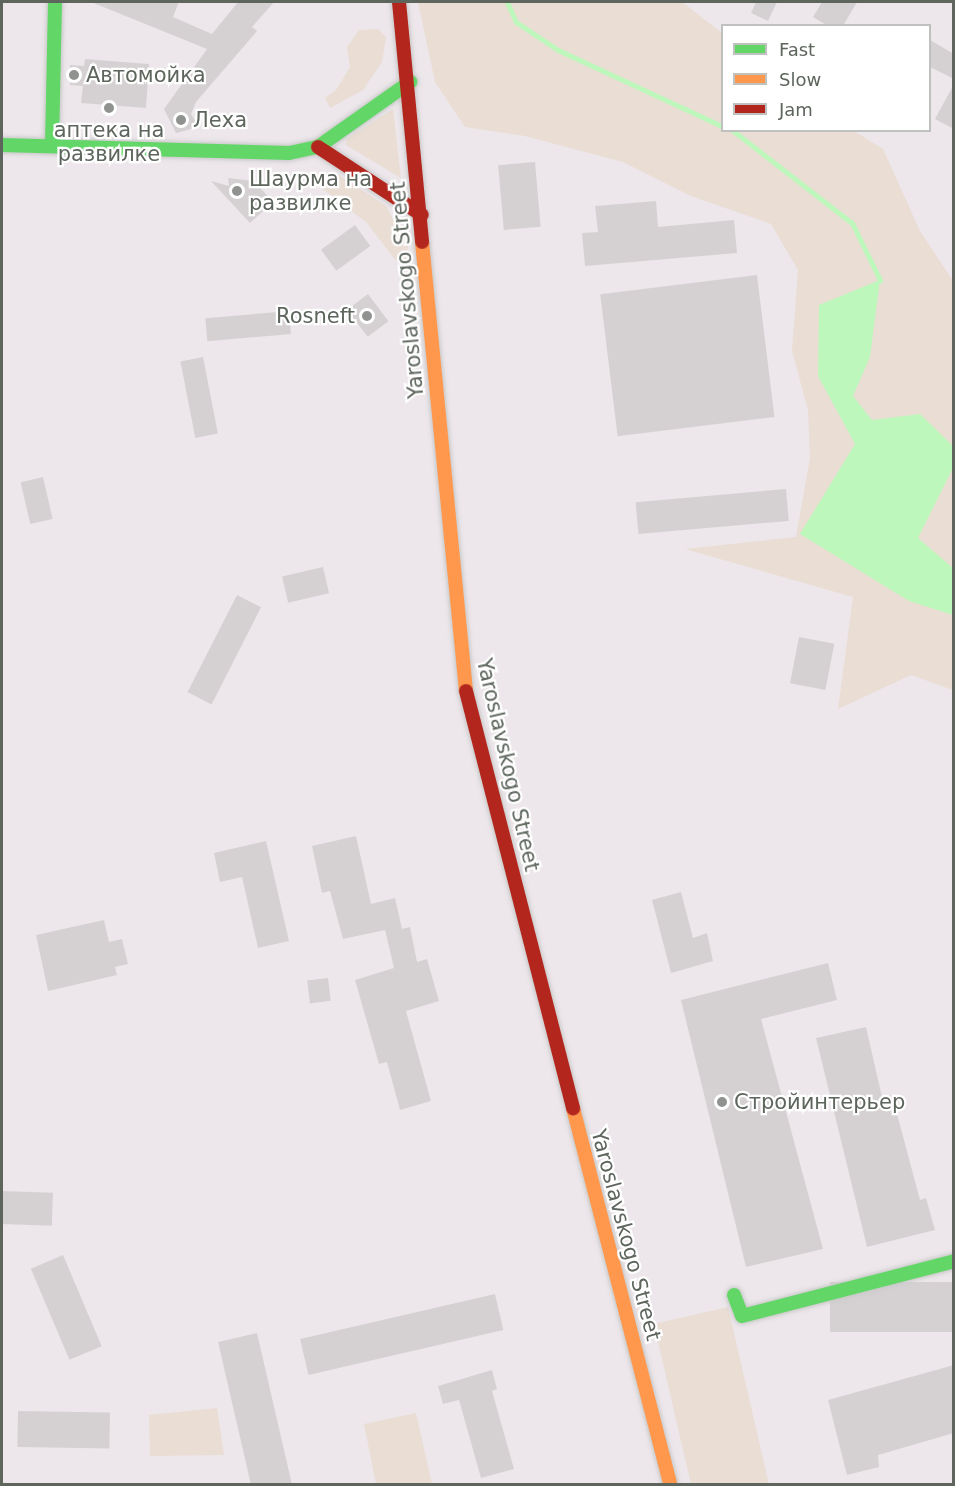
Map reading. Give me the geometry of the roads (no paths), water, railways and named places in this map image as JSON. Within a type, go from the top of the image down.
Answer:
[{"type":"street","points":[[52,145],[54,2]]},
{"type":"street","name":"Yaroslavskogo Street","points":[[399,2],[410,82],[465,687],[670,1485]]},
{"type":"street","points":[[2,146],[52,145],[241,155],[318,147],[410,82]]},
{"type":"street","points":[[318,147],[422,215]]},
{"type":"street","points":[[734,1295],[742,1316],[954,1261]]},
{"type":"waterway","points":[[507,2],[516,22],[558,50],[721,126]]},
{"type":"waterway","points":[[735,132],[852,223],[880,280]]},
{"type":"place","name":"Автомойка","points":[[74,75]]},
{"type":"place","name":"аптека на развилке","points":[[109,108]]},
{"type":"place","name":"Леха","points":[[181,120]]},
{"type":"place","name":"Шаурма на развилке","points":[[237,191]]},
{"type":"place","name":"Rosneft","points":[[367,316]]},
{"type":"place","name":"Стройинтерьер","points":[[722,1102]]}]
